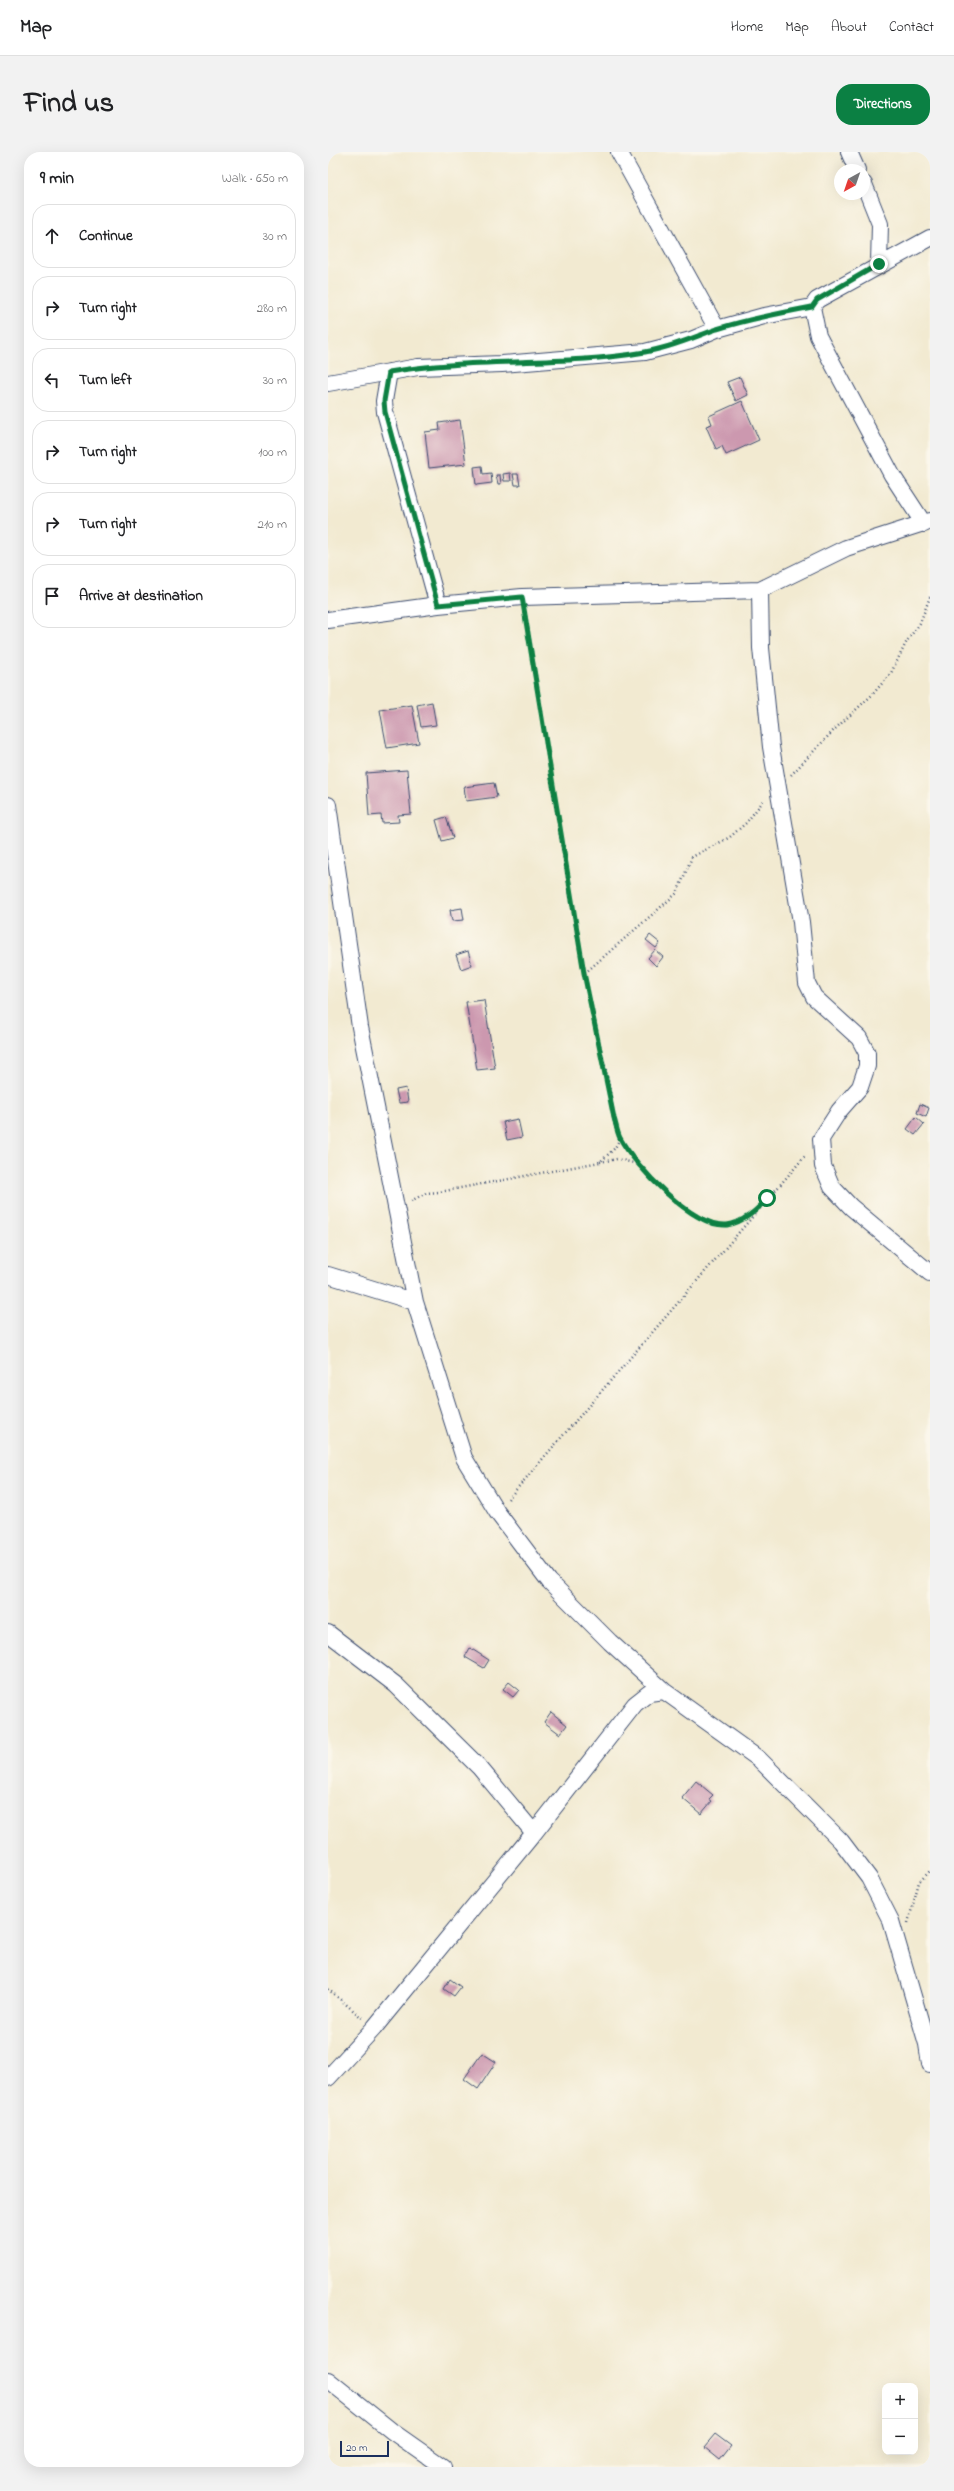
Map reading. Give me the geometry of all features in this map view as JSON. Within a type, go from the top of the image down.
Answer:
[{"type":"street","points":[[619,152],[717,330]]},
{"type":"street","points":[[849,152],[855,164]]},
{"type":"street","points":[[870,199],[880,224],[882,243],[879,264]]},
{"type":"street","points":[[328,383],[418,367],[502,364],[646,352],[691,340],[717,330],[764,316],[812,307],[817,300],[879,264],[930,238]]},
{"type":"street","points":[[328,620],[438,605],[522,597],[760,590],[846,548],[927,523],[892,475],[818,336],[812,307]]},
{"type":"street","points":[[389,372],[384,401],[385,412],[438,605]]},
{"type":"street","points":[[760,590],[761,648],[771,747],[801,922],[807,983],[814,996],[858,1038],[867,1053],[868,1066],[860,1087],[839,1111],[821,1139],[823,1166],[832,1187],[851,1207],[930,1273]]},
{"type":"street","points":[[328,805],[360,1027],[415,1302],[464,1458],[497,1512],[549,1581],[610,1642],[664,1691],[759,1759],[841,1841],[869,1878],[891,1922],[927,2044],[930,2064]]},
{"type":"street","points":[[328,1276],[415,1302]]},
{"type":"street","points":[[328,1633],[396,1685],[479,1767],[534,1833]]},
{"type":"street","points":[[328,2078],[374,2028],[534,1833],[635,1704],[649,1693],[664,1691]]},
{"type":"street","points":[[328,2380],[393,2432],[443,2467]]},
{"type":"path","points":[[522,597],[584,973],[614,1118],[620,1138],[639,1164],[664,1191],[691,1212],[712,1224],[728,1225],[757,1211]]},
{"type":"path","points":[[584,973],[676,893],[692,858],[730,837],[746,823],[764,801],[836,728],[872,695],[891,673],[907,641],[920,623],[930,597]]},
{"type":"path","points":[[600,1162],[615,1148],[620,1138]]},
{"type":"path","points":[[497,1512],[821,1139]]},
{"type":"path","points":[[398,1215],[413,1198],[426,1193],[439,1192],[617,1159],[639,1164]]},
{"type":"path","points":[[907,1927],[919,1882],[930,1871]]},
{"type":"path","points":[[328,1989],[374,2028]]},
{"type":"building","points":[[740,377],[748,395],[736,401],[727,382]]},
{"type":"building","points":[[742,401],[759,440],[726,455],[722,446],[716,449],[706,426],[712,424],[709,416]]},
{"type":"building","points":[[460,420],[466,464],[429,468],[425,432],[440,430],[439,423]]},
{"type":"building","points":[[482,466],[483,474],[491,473],[492,483],[476,485],[474,467]]},
{"type":"building","points":[[510,473],[511,481],[504,481],[503,474]]},
{"type":"building","points":[[513,474],[518,474],[520,485],[515,485]]},
{"type":"building","points":[[496,475],[500,475],[501,484],[498,484]]},
{"type":"building","points":[[432,702],[436,725],[421,727],[417,705]]},
{"type":"building","points":[[412,705],[419,743],[387,748],[380,710]]},
{"type":"building","points":[[407,770],[411,814],[398,815],[399,822],[382,823],[381,815],[369,816],[366,773]]},
{"type":"building","points":[[494,783],[497,797],[466,801],[464,787]]},
{"type":"building","points":[[446,817],[453,838],[442,841],[436,820]]},
{"type":"building","points":[[462,908],[464,920],[452,921],[450,910]]},
{"type":"building","points":[[650,935],[660,943],[656,948],[646,940]]},
{"type":"building","points":[[655,950],[663,957],[656,966],[648,958]]},
{"type":"building","points":[[468,951],[472,965],[461,969],[456,955]]},
{"type":"building","points":[[484,1000],[495,1068],[477,1070],[466,1002]]},
{"type":"building","points":[[406,1088],[408,1102],[399,1103],[396,1090]]},
{"type":"building","points":[[920,1104],[929,1108],[926,1117],[917,1113]]},
{"type":"building","points":[[916,1117],[924,1124],[915,1135],[907,1129]]},
{"type":"building","points":[[518,1119],[522,1137],[507,1140],[503,1122]]},
{"type":"building","points":[[470,1648],[489,1660],[484,1668],[465,1657]]},
{"type":"building","points":[[509,1682],[519,1690],[513,1697],[503,1689]]},
{"type":"building","points":[[551,1712],[567,1725],[560,1734],[544,1722]]},
{"type":"building","points":[[696,1781],[713,1795],[709,1799],[712,1801],[701,1814],[682,1798]]},
{"type":"building","points":[[450,1979],[461,1987],[454,1996],[444,1989]]},
{"type":"building","points":[[482,2053],[496,2062],[478,2089],[464,2079]]},
{"type":"building","points":[[715,2434],[731,2446],[720,2460],[704,2447]]},
{"type":"route","points":[[767,1198],[757,1211],[728,1225],[712,1224],[691,1212],[664,1191],[640,1165],[620,1138],[614,1118],[584,973],[522,597],[438,605],[416,518],[385,412],[385,389],[389,372],[418,367],[502,364],[646,352],[691,340],[717,330],[764,316],[812,307],[817,300],[879,264]]}]
